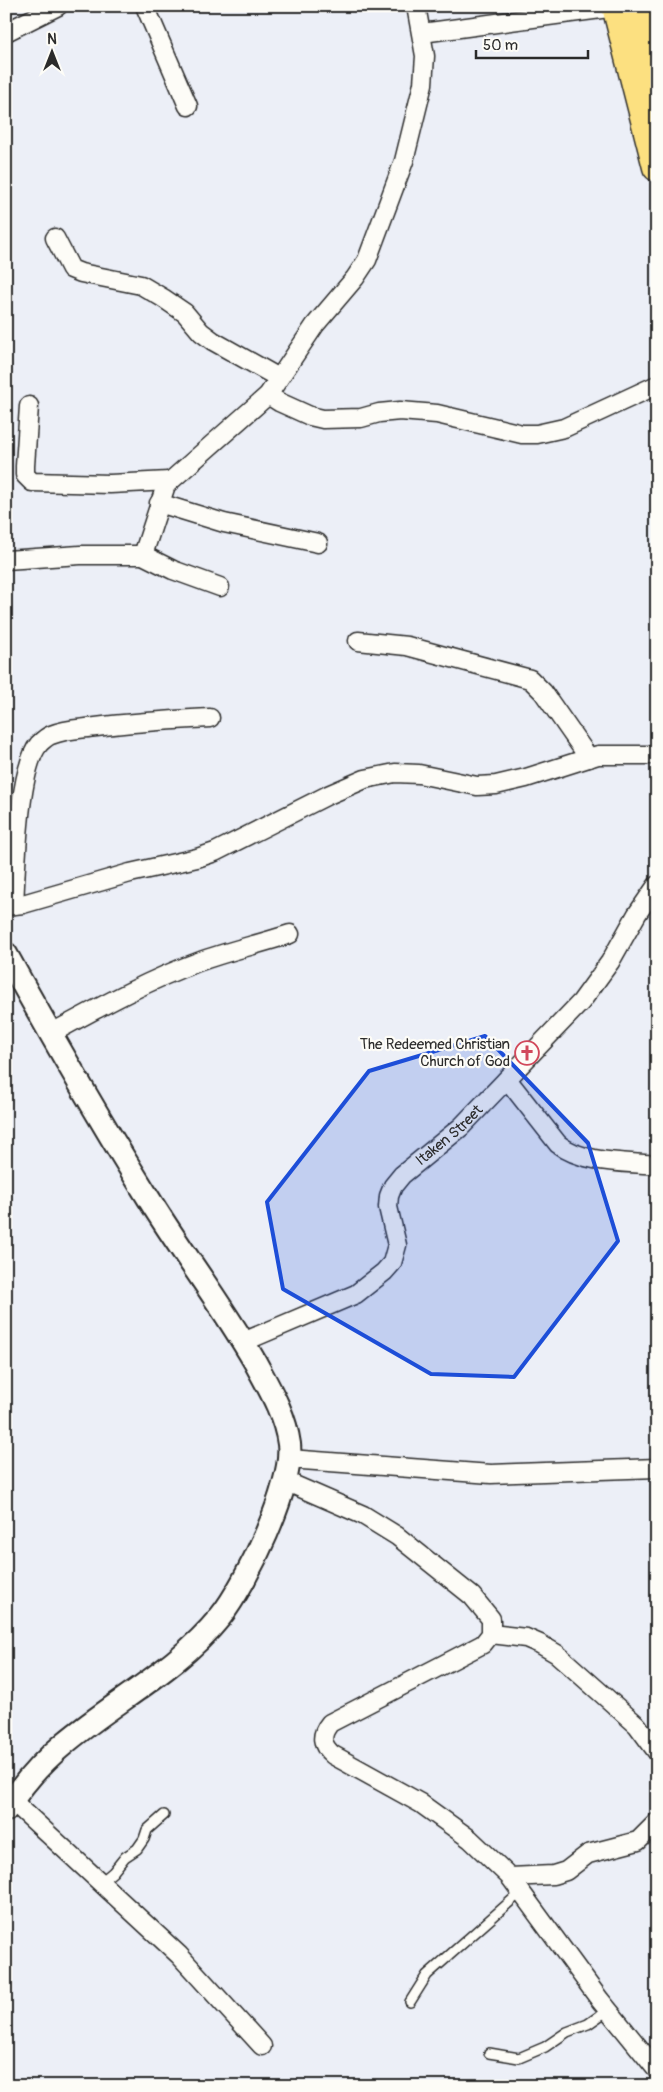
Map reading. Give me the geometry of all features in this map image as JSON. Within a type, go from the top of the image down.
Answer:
[{"type":"highway","points":[[616,6],[657,167]]},
{"type":"highway","points":[[636,6],[656,79]]},
{"type":"street","points":[[6,32],[58,6]]},
{"type":"street","points":[[146,6],[188,106]]},
{"type":"street","points":[[143,555],[164,489],[169,481],[268,395],[315,325],[367,260],[404,160],[424,84],[425,56],[416,6]]},
{"type":"street","points":[[422,34],[616,6]]},
{"type":"street","points":[[55,238],[71,269],[80,273],[141,285],[184,313],[201,332],[213,341],[279,378]]},
{"type":"street","points":[[268,395],[310,416],[323,419],[361,418],[379,413],[400,411],[437,414],[522,434],[537,434],[564,428],[657,385]]},
{"type":"street","points":[[29,406],[25,474],[32,482],[110,484],[169,481]]},
{"type":"street","points":[[160,503],[224,523],[318,543]]},
{"type":"street","points":[[6,560],[80,555],[143,555],[173,570],[220,587]]},
{"type":"street","points":[[358,641],[407,646],[530,679],[543,692],[589,758]]},
{"type":"street","points":[[210,718],[134,722],[63,731],[49,736],[39,744],[33,752],[28,765],[20,810],[10,905],[66,893],[130,873],[197,858],[215,852],[320,799],[365,779],[395,773],[420,774],[477,786],[496,785],[526,778],[598,755],[620,753],[657,754]]},
{"type":"street","name":"Itaken Street","points":[[243,1342],[356,1294],[384,1272],[392,1263],[397,1245],[388,1207],[389,1196],[393,1186],[402,1175],[461,1126],[581,1002],[610,962],[637,914],[657,885]]},
{"type":"street","points":[[50,1034],[120,996],[162,976],[200,961],[290,934]]},
{"type":"street","points":[[6,954],[50,1034],[149,1200],[243,1342],[276,1400],[287,1432],[289,1459],[285,1481],[266,1534],[245,1578],[222,1615],[183,1655],[64,1743],[8,1802],[179,1955],[262,2046]]},
{"type":"street","points":[[507,1078],[558,1144],[565,1149],[585,1158],[657,1165]]},
{"type":"street","points":[[289,1459],[491,1474],[657,1468]]},
{"type":"street","points":[[285,1481],[363,1515],[397,1536],[472,1596],[492,1619],[491,1634],[483,1644],[330,1723],[324,1730],[322,1739],[325,1748],[333,1755],[420,1803],[470,1839],[510,1877],[608,2010],[657,2070]]},
{"type":"street","points":[[491,1634],[526,1638],[557,1654],[636,1725],[657,1752]]},
{"type":"street","points":[[510,1877],[553,1875],[566,1871],[588,1854],[638,1841],[657,1822]]},
{"type":"lane","points":[[100,1883],[113,1872],[125,1857],[137,1849],[144,1839],[147,1830],[164,1815]]},
{"type":"lane","points":[[410,2002],[427,1975],[521,1892]]},
{"type":"lane","points":[[490,2053],[519,2058],[545,2048],[568,2032],[588,2024],[608,2010]]},
{"type":"highlighted area","points":[[485,1036],[588,1143],[618,1241],[514,1377],[431,1374],[283,1289],[267,1202],[369,1071]]},
{"type":"place","name":"The Redeemed Christian Church of God","points":[[527,1053]]}]
